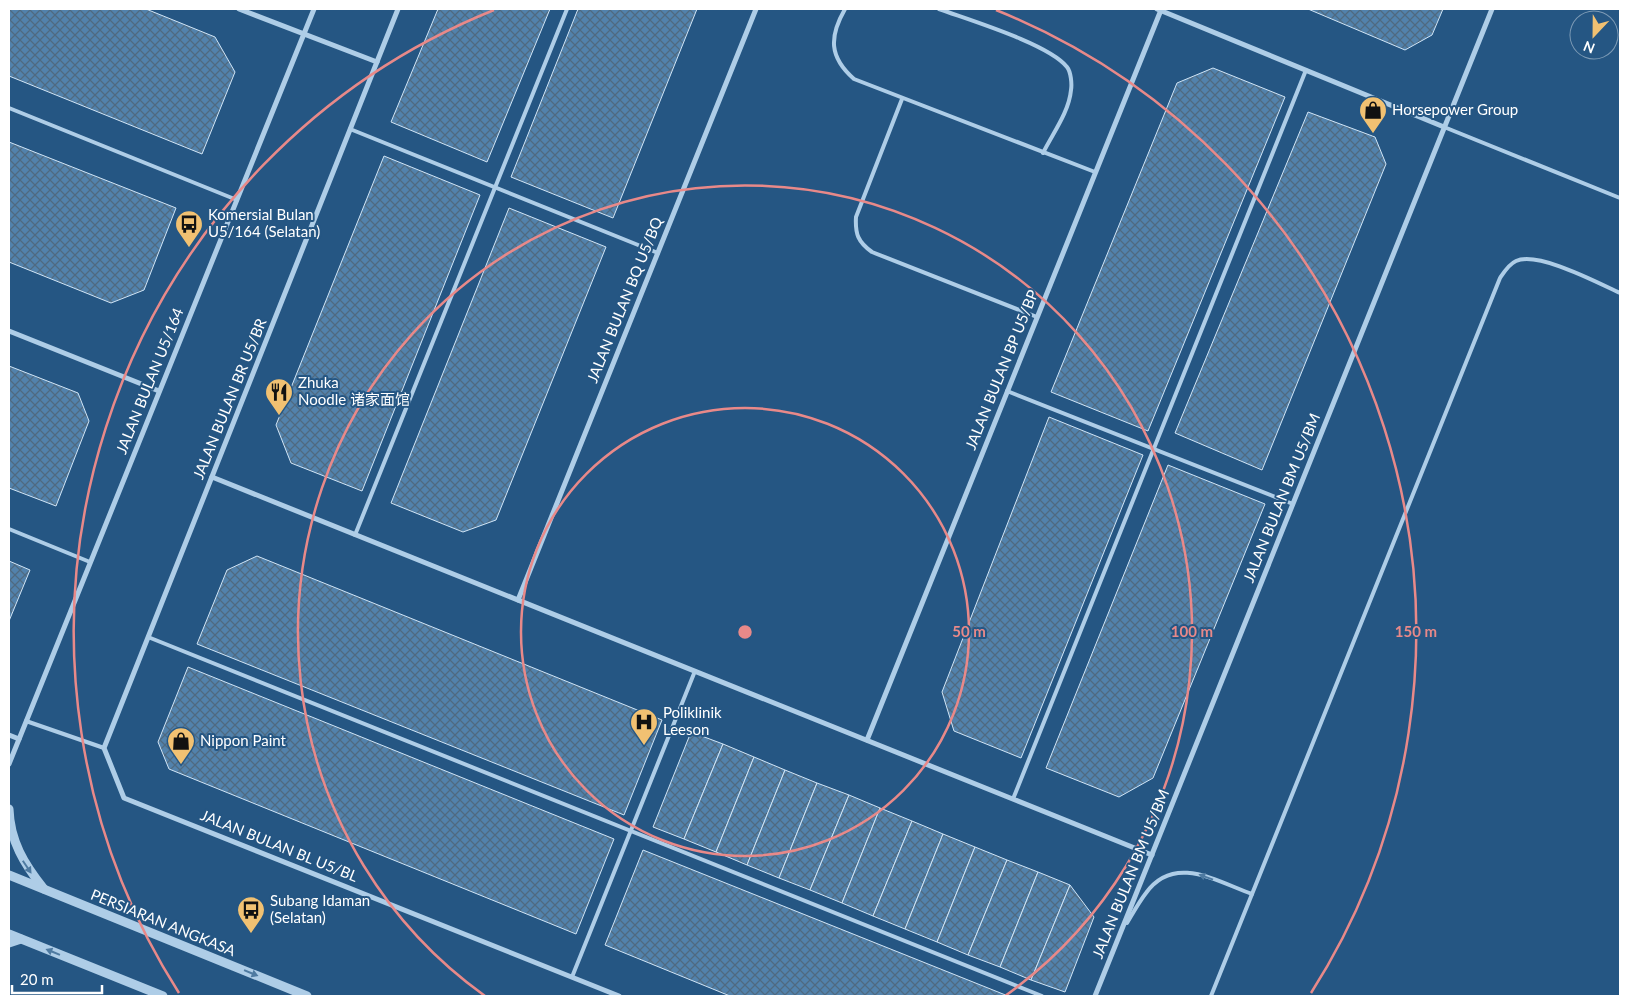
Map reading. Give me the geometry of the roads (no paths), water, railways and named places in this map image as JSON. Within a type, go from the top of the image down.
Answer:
[{"type":"street","points":[[239,9],[377,62]]},
{"type":"street","name":"JALAN BULAN U5/164","points":[[9,764],[314,9]]},
{"type":"street","name":"JALAN BULAN BR U5/BR","points":[[104,748],[398,9]]},
{"type":"street","name":"JALAN BULAN BQ U5/BQ","points":[[518,600],[756,9]]},
{"type":"street","points":[[1159,9],[1444,127]]},
{"type":"street","name":"JALAN BULAN BP U5/BP","points":[[867,740],[1159,9]]},
{"type":"street","name":"JALAN BULAN BM U5/BM","points":[[1095,996],[1492,9]]},
{"type":"street","points":[[9,330],[159,391]]},
{"type":"street","points":[[212,477],[1152,855]]},
{"type":"street","points":[[9,735],[19,739]]},
{"type":"street","name":"JALAN BULAN BL U5/BL","points":[[104,748],[124,798],[619,996]]},
{"type":"street","points":[[9,809],[10,826],[24,864],[44,889]]},
{"type":"street","name":"PERSIARAN ANGKASA","points":[[9,875],[307,996]]},
{"type":"street","points":[[9,934],[163,996]]},
{"type":"street","points":[[9,943],[21,939]]},
{"type":"lane","points":[[356,535],[567,9]]},
{"type":"lane","points":[[845,9],[836,24],[832,43],[841,68],[854,79],[1095,172]]},
{"type":"lane","points":[[939,9],[990,27],[1055,55],[1069,69],[1071,89],[1068,106],[1043,153]]},
{"type":"lane","points":[[1013,799],[1306,70]]},
{"type":"lane","points":[[902,99],[856,217],[855,231],[861,244],[872,252],[1037,317]]},
{"type":"lane","points":[[9,108],[237,200]]},
{"type":"lane","points":[[1444,127],[1620,198]]},
{"type":"lane","points":[[350,129],[658,253]]},
{"type":"lane","points":[[1211,996],[1500,278],[1514,262],[1523,259],[1542,261],[1620,292]]},
{"type":"lane","points":[[1007,391],[1293,504]]},
{"type":"lane","points":[[9,529],[90,562]]},
{"type":"lane","points":[[148,637],[1042,996]]},
{"type":"lane","points":[[572,977],[695,671]]},
{"type":"lane","points":[[26,721],[104,748]]},
{"type":"lane","points":[[1122,931],[1147,891],[1162,878],[1176,871],[1190,872],[1252,894]]},
{"type":"place","name":"Horsepower Group","points":[[1373,134]]},
{"type":"place","name":"Komersial Bulan U5/164 (Selatan)","points":[[189,248]]},
{"type":"place","name":"Zhuka Noodle 诸家面馆","points":[[279,416]]},
{"type":"place","name":"Poliklinik Leeson","points":[[644,746]]},
{"type":"place","name":"Nippon Paint","points":[[181,765]]},
{"type":"place","name":"Subang Idaman (Selatan)","points":[[251,934]]}]
